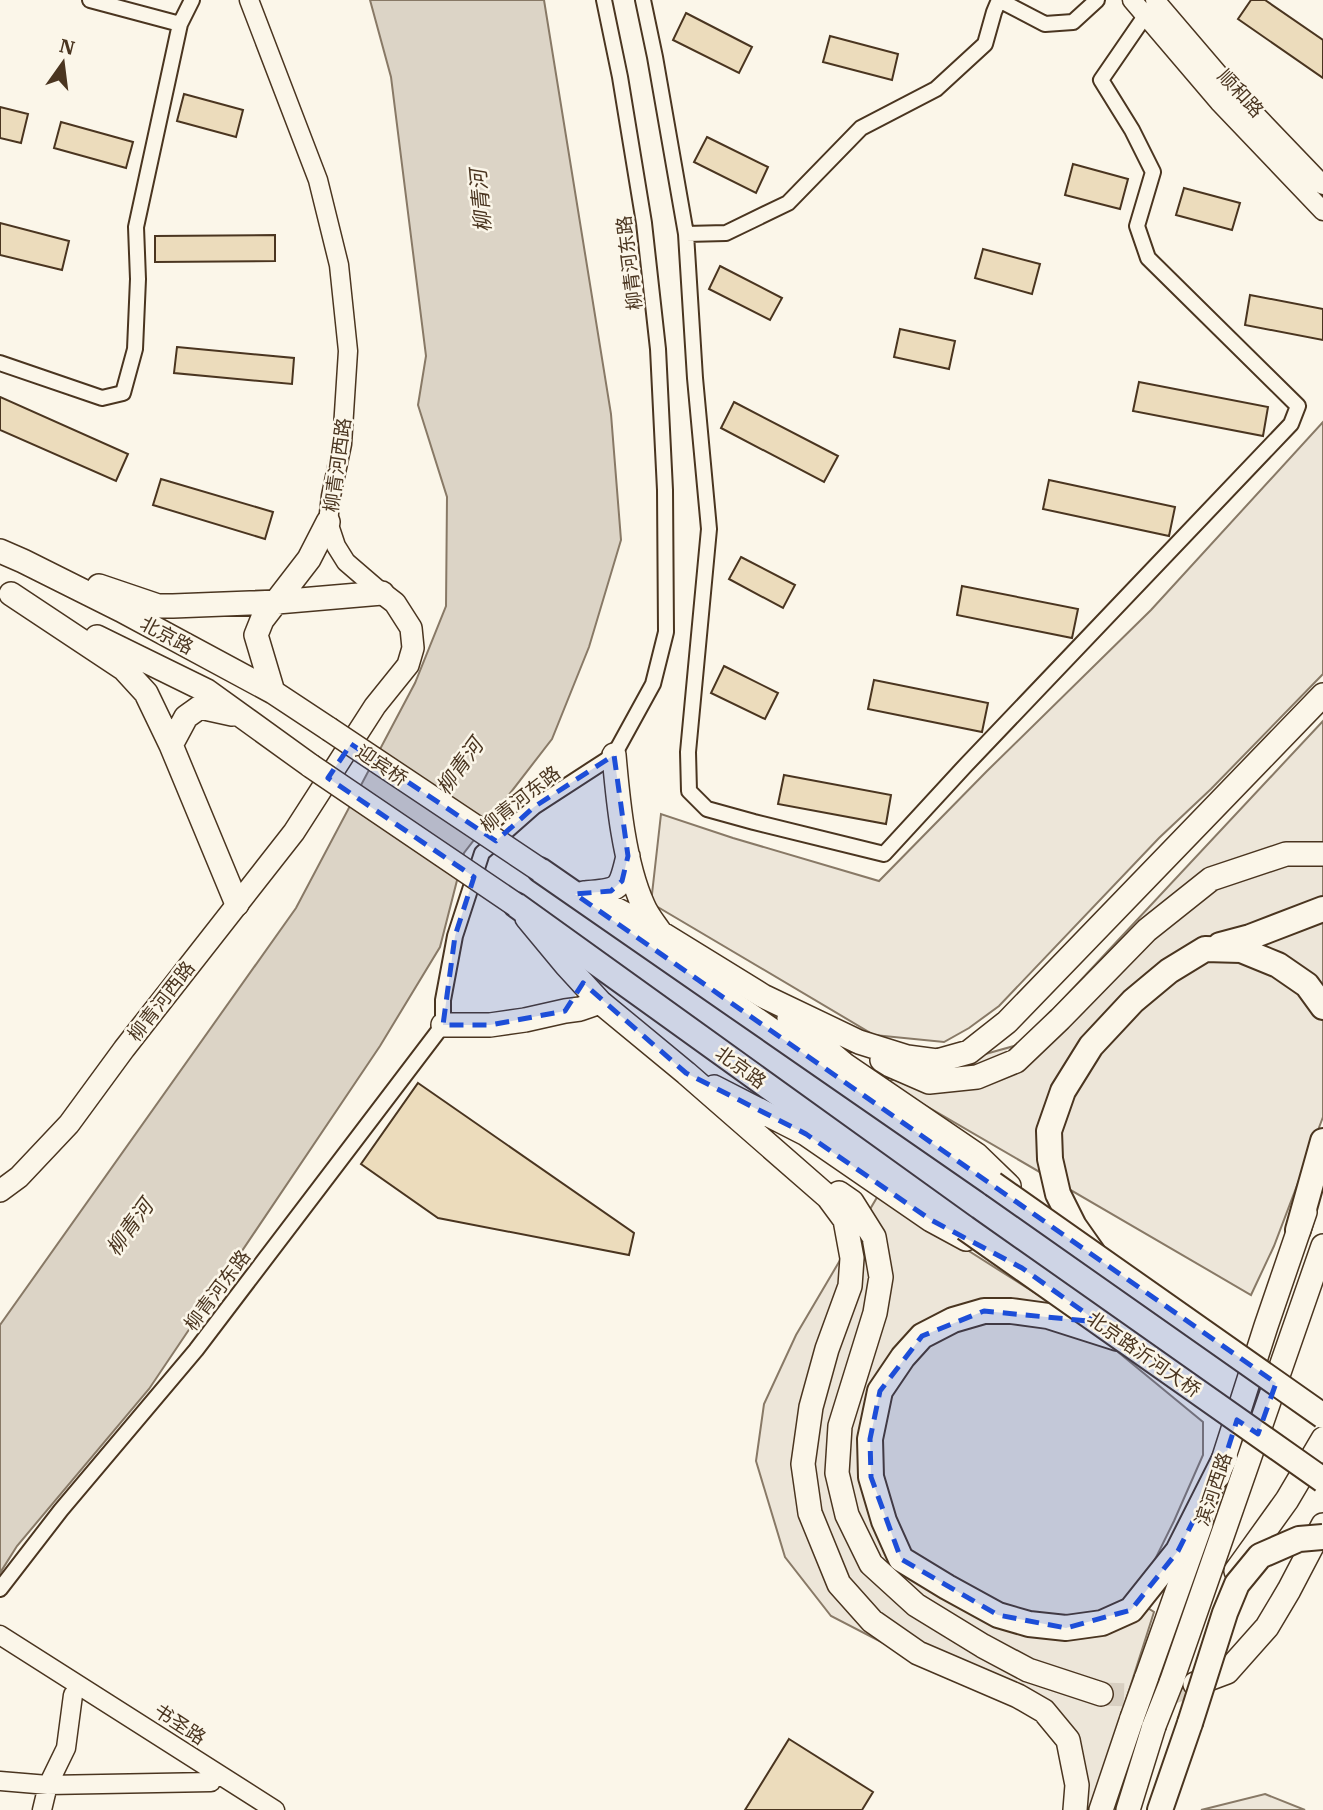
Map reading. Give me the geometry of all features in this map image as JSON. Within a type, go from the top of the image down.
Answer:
[{"type":"highway","points":[[540,870],[1323,1416]]},
{"type":"highway","name":"北京路","points":[[516,905],[965,1228]]},
{"type":"highway","points":[[1093,1254],[1074,1226],[1058,1194],[1049,1159],[1049,1131],[1062,1091],[1091,1046],[1133,1001],[1169,971],[1205,949],[1250,937],[1323,909]]},
{"type":"highway","points":[[1205,949],[1241,950],[1278,965],[1307,985],[1323,1007]]},
{"type":"highway","points":[[1298,1230],[1323,1141]]},
{"type":"highway","name":"北京路沂河大桥","points":[[965,1228],[1323,1480]]},
{"type":"highway","points":[[1122,1339],[1048,1316],[1012,1311],[984,1311],[953,1320],[922,1336],[903,1357],[880,1391],[870,1439],[871,1476],[884,1521],[901,1559],[998,1615],[1028,1625],[1066,1628],[1102,1623],[1131,1610],[1178,1551],[1225,1458]]},
{"type":"highway","points":[[1160,1810],[1237,1584],[1260,1556],[1298,1539],[1323,1537]]},
{"type":"main road","points":[[273,692],[256,635],[261,620],[309,559],[328,522]]},
{"type":"main road","name":"北京路","points":[[0,551],[121,610],[273,692],[329,729]]},
{"type":"main road","points":[[23,561],[158,606],[277,602],[382,593]]},
{"type":"main road","points":[[5,592],[124,669],[146,693],[171,745],[237,904]]},
{"type":"main road","name":"北京路","points":[[5,592],[207,691],[311,766],[516,905]]},
{"type":"main road","name":"柳青河西路","points":[[0,1191],[19,1177],[69,1124],[124,1049],[294,832],[375,706],[408,665],[413,648],[411,628],[396,603],[382,593]]},
{"type":"main road","points":[[763,996],[859,1042],[907,1057],[937,1061],[969,1052],[1007,1022],[1323,695]]},
{"type":"main road","points":[[171,745],[186,716],[200,707],[243,716]]},
{"type":"main road","name":"迎宾桥","points":[[329,729],[540,870],[661,933],[763,996]]},
{"type":"main road","points":[[614,755],[618,795],[635,886],[644,908],[661,933]]},
{"type":"main road","points":[[859,1042],[890,1065],[929,1082],[977,1077],[1016,1061],[1147,930],[1211,879],[1286,854],[1323,854]]},
{"type":"main road","points":[[584,893],[611,891],[617,886],[622,881],[628,856]]},
{"type":"main road","points":[[516,905],[600,1002],[686,1073],[828,1198],[845,1220],[852,1258],[850,1286],[827,1349],[811,1406],[803,1464],[810,1513],[839,1584],[872,1621],[918,1653],[1018,1696],[1044,1711],[1069,1740],[1077,1785],[1075,1810]]},
{"type":"main road","points":[[565,1011],[577,988],[566,965]]},
{"type":"main road","points":[[763,996],[845,1065],[977,1155],[1047,1222]]},
{"type":"main road","points":[[443,1025],[490,1025],[526,1020],[600,1002]]},
{"type":"main road","points":[[686,1073],[806,1134],[931,1220],[1022,1268]]},
{"type":"main road","points":[[756,1135],[852,1202],[874,1237],[881,1277],[875,1313],[840,1426],[837,1473],[847,1515],[871,1564],[916,1605],[983,1646],[1028,1670],[1101,1694]]},
{"type":"main road","name":"滨河西路","points":[[1101,1810],[1225,1458],[1298,1230],[1323,1167]]},
{"type":"main road","name":"滨河西路","points":[[1128,1810],[1154,1726],[1184,1649],[1323,1246]]},
{"type":"main road","points":[[1184,1649],[1287,1500],[1323,1438]]},
{"type":"main road","points":[[1195,1684],[1227,1672],[1267,1627],[1323,1525]]},
{"type":"street","points":[[90,0],[180,24]]},
{"type":"street","points":[[0,363],[102,398],[122,393],[135,349],[138,279],[136,227],[180,24],[192,0]]},
{"type":"street","name":"柳青河西路","points":[[249,0],[318,180],[339,265],[348,351],[342,444],[328,522],[336,546],[346,562],[382,593]]},
{"type":"street","name":"柳青河东路","points":[[0,1589],[61,1510],[196,1350],[443,1025],[443,1000],[454,936],[482,853],[534,807],[614,755],[653,684],[666,632],[666,491],[658,349],[644,223],[620,77],[604,0]]},
{"type":"street","points":[[643,0],[686,234],[695,379],[709,529],[688,751],[689,791],[707,809],[884,854],[1291,424],[1298,406],[1149,258],[1137,226],[1153,172],[1132,130],[1101,80],[1145,16]]},
{"type":"street","points":[[686,234],[726,233],[788,202],[861,128],[936,89],[985,44],[999,0],[1045,24],[1073,22],[1097,0]]},
{"type":"street","name":"顺和路","points":[[1132,0],[1219,102],[1323,211]]},
{"type":"street","name":"顺和路","points":[[1155,0],[1232,90],[1323,185]]},
{"type":"street","points":[[0,1635],[58,1678]]},
{"type":"street","points":[[0,1648],[58,1678]]},
{"type":"street","name":"书圣路","points":[[58,1678],[73,1695],[255,1810]]},
{"type":"street","name":"书圣路","points":[[58,1678],[275,1810]]},
{"type":"street","points":[[42,1810],[48,1785],[66,1748],[73,1695]]},
{"type":"street","points":[[0,1781],[48,1785],[211,1782]]},
{"type":"highlighted area","points":[[351,744],[496,841],[534,807],[614,755],[628,856],[622,881],[611,891],[575,894],[1276,1383],[1258,1434],[1237,1420],[1225,1458],[1178,1551],[1131,1610],[1066,1628],[998,1615],[901,1559],[871,1477],[870,1439],[880,1391],[922,1336],[984,1311],[1098,1322],[1022,1268],[931,1220],[806,1134],[686,1073],[583,983],[565,1011],[490,1025],[443,1025],[455,936],[474,877],[328,778]]},
{"type":"shaded area","points":[[1323,422],[1323,674],[1211,789],[1159,838],[999,1006],[969,1028],[944,1042],[874,1035],[651,903],[661,814],[879,881],[1151,610]]},
{"type":"shaded area","points":[[1323,721],[1323,1117],[1274,1246],[1251,1295],[885,1082],[1021,1044]]},
{"type":"shaded area","points":[[879,1194],[1084,1324],[1203,1422],[1203,1455],[1135,1600],[1154,1612],[1091,1810],[1085,1810],[1053,1721],[949,1677],[831,1616],[785,1557],[756,1461],[764,1404],[796,1335]]},
{"type":"shaded area","points":[[1265,1794],[1305,1810],[1201,1810]]},
{"type":"water","name":"柳青河","points":[[370,0],[544,0],[611,414],[621,540],[589,647],[552,739],[464,853],[440,947],[380,1046],[149,1389],[17,1546],[0,1573],[0,1325],[296,908],[415,683],[446,606],[447,497],[418,405],[426,356],[391,77]]},
{"type":"building","points":[[1251,0],[1265,0],[1323,40],[1323,78],[1238,19]]},
{"type":"building","points":[[686,13],[752,47],[739,73],[673,40]]},
{"type":"building","points":[[830,36],[898,54],[892,80],[823,62]]},
{"type":"building","points":[[184,94],[243,110],[236,137],[177,121]]},
{"type":"building","points":[[0,107],[28,114],[21,143],[0,138]]},
{"type":"building","points":[[61,122],[133,142],[126,168],[54,148]]},
{"type":"building","points":[[707,137],[768,167],[756,193],[694,162]]},
{"type":"building","points":[[1073,164],[1128,179],[1120,209],[1065,195]]},
{"type":"building","points":[[1184,188],[1240,203],[1232,230],[1176,215]]},
{"type":"building","points":[[0,223],[69,241],[62,270],[0,255]]},
{"type":"building","points":[[275,235],[275,261],[155,262],[155,236]]},
{"type":"building","points":[[983,249],[1040,264],[1032,294],[975,278]]},
{"type":"building","points":[[720,266],[782,298],[770,320],[709,289]]},
{"type":"building","points":[[1250,295],[1323,309],[1323,340],[1245,325]]},
{"type":"building","points":[[900,329],[955,341],[949,369],[894,357]]},
{"type":"building","points":[[177,347],[294,358],[292,384],[174,373]]},
{"type":"building","points":[[1139,382],[1268,407],[1263,436],[1133,411]]},
{"type":"building","points":[[0,397],[128,454],[116,481],[0,430]]},
{"type":"building","points":[[734,402],[838,456],[824,482],[721,428]]},
{"type":"building","points":[[161,479],[273,512],[265,539],[153,505]]},
{"type":"building","points":[[1049,480],[1175,507],[1169,536],[1043,509]]},
{"type":"building","points":[[741,557],[795,585],[783,608],[729,579]]},
{"type":"building","points":[[962,586],[1078,609],[1072,638],[957,615]]},
{"type":"building","points":[[724,666],[778,693],[765,719],[711,693]]},
{"type":"building","points":[[874,680],[988,703],[982,732],[868,709]]},
{"type":"building","points":[[784,775],[891,795],[886,824],[778,804]]},
{"type":"building","points":[[418,1083],[634,1233],[629,1255],[438,1218],[361,1164]]},
{"type":"building","points":[[789,1739],[873,1792],[862,1810],[745,1810]]},
{"type":"tunnel","points":[[1101,1694],[1163,1696],[1195,1684]]}]
